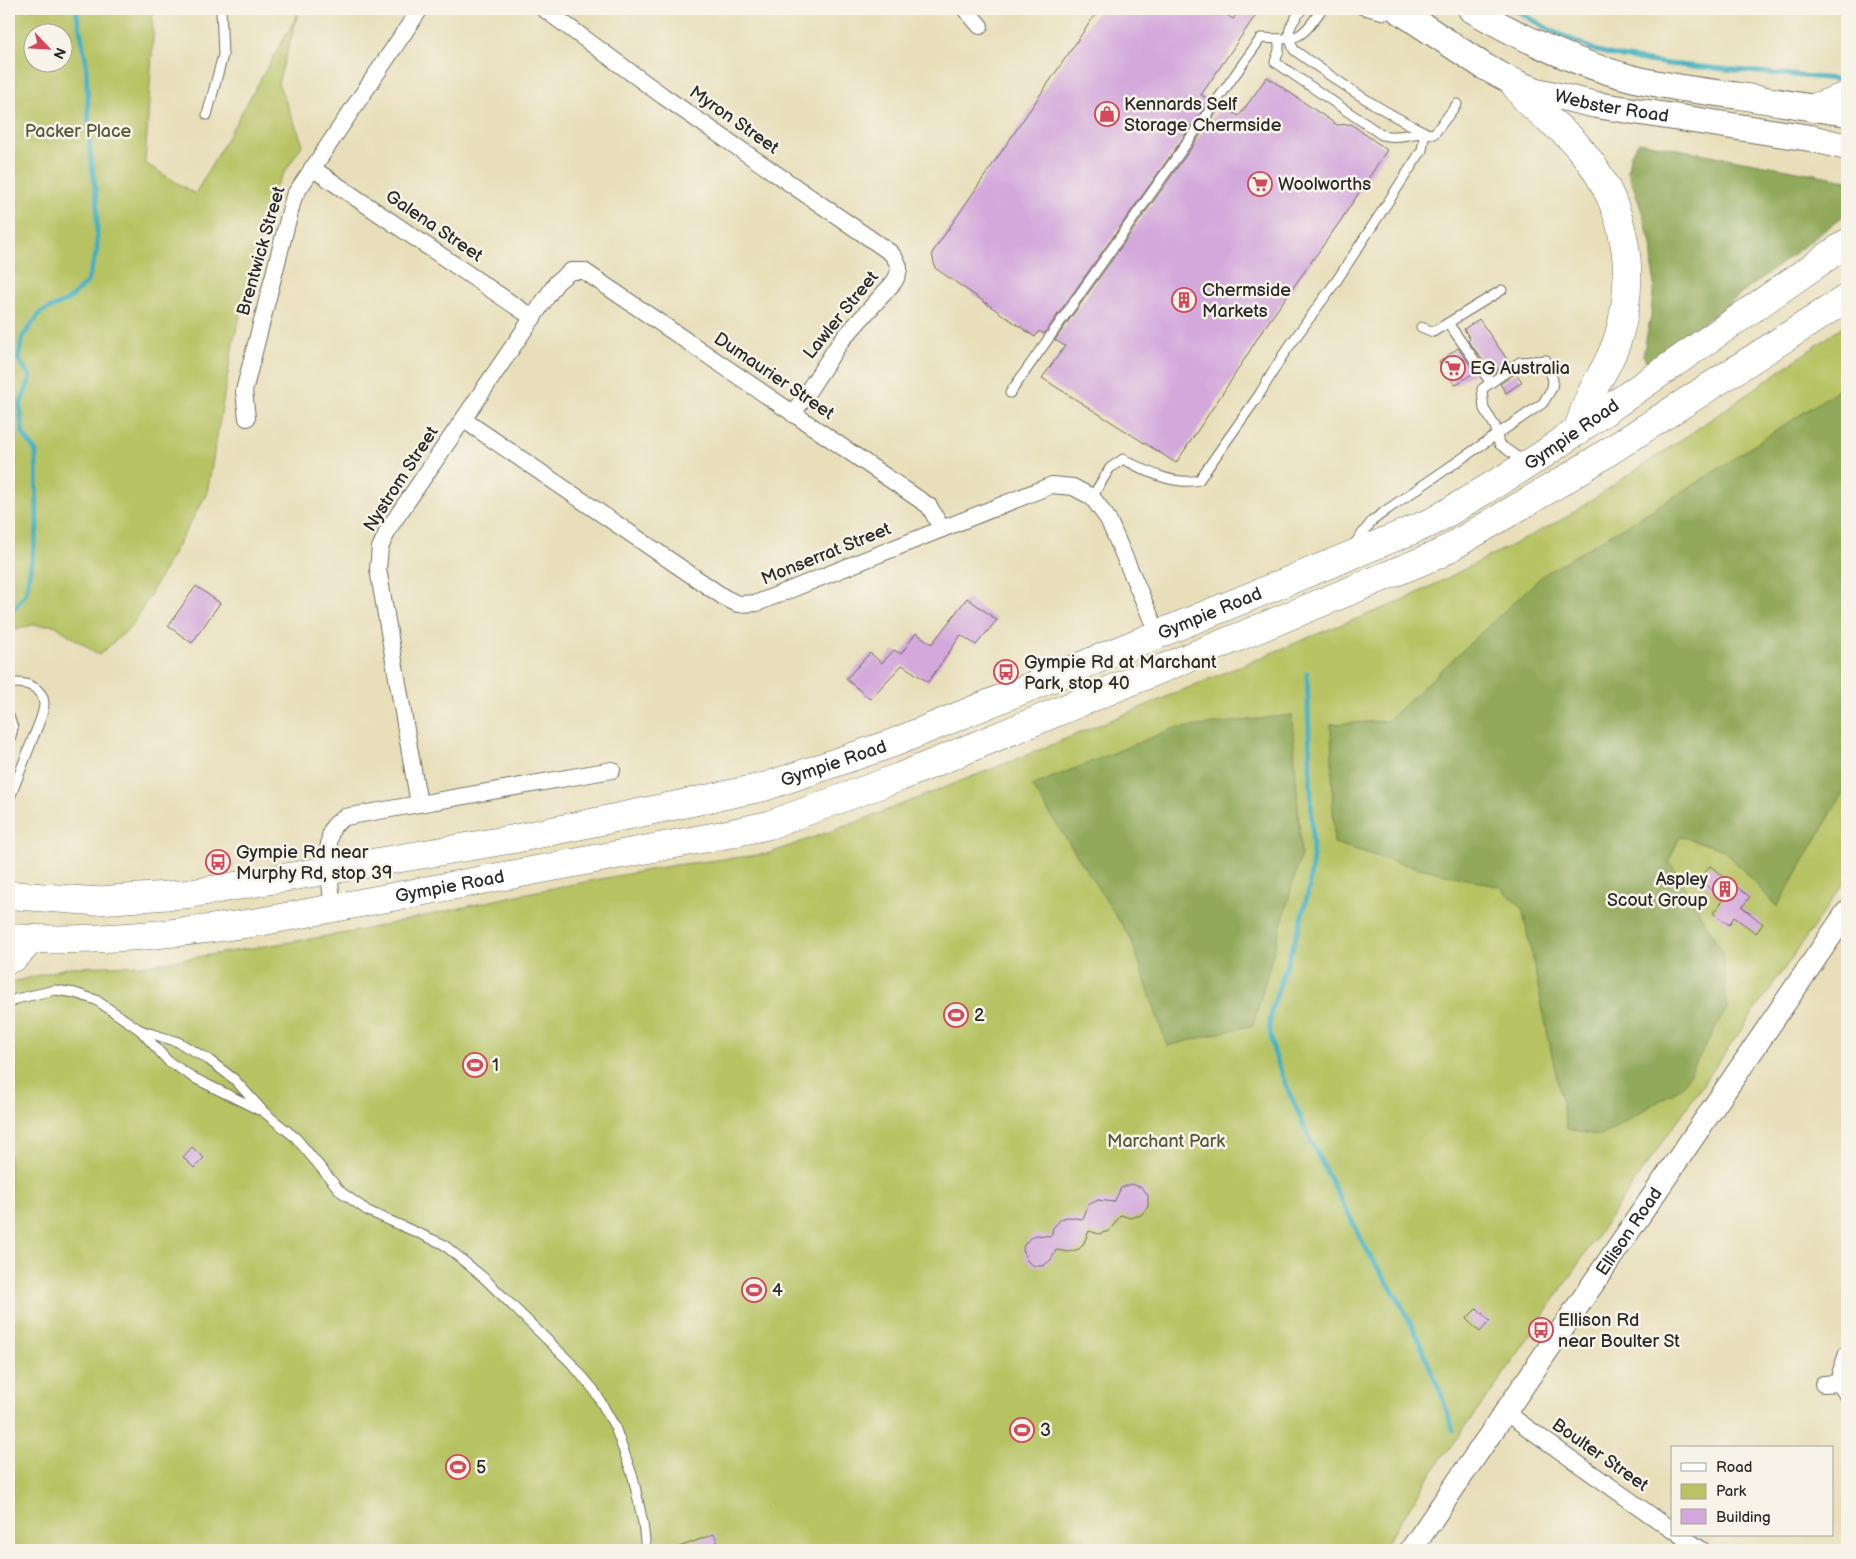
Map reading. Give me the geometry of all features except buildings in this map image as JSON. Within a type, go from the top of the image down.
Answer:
[{"type":"highway","points":[[1513,82],[1528,102],[1575,144],[1593,167],[1609,192],[1624,239],[1628,264],[1628,290],[1618,338],[1606,369],[1591,395],[1577,432]]},
{"type":"highway","points":[[1813,108],[1847,96]]},
{"type":"highway","name":"Gympie Road","points":[[9,895],[92,901],[188,894],[514,839],[764,788],[893,743],[1432,522],[1577,432],[1847,243]]},
{"type":"highway","name":"Gympie Road","points":[[20,939],[108,939],[259,922],[769,825],[900,777],[1439,554],[1562,481],[1847,298]]},
{"type":"highway","points":[[9,959],[15,957],[20,939]]},
{"type":"main road","name":"Webster Road","points":[[1471,9],[1500,26],[1575,60],[1632,78],[1692,90],[1847,113]]},
{"type":"main road","name":"Webster Road","points":[[1399,10],[1485,67],[1513,82],[1538,91],[1596,105],[1810,138],[1847,147]]},
{"type":"main road","name":"Ellison Road","points":[[1411,1550],[1847,912]]},
{"type":"street","name":"Brentwick Street","points":[[247,418],[244,391],[294,196],[420,9]]},
{"type":"street","name":"Myron Street","points":[[544,9],[664,96],[891,253],[899,265]]},
{"type":"street","points":[[965,9],[980,26]]},
{"type":"street","name":"Galena Street","points":[[312,168],[533,318]]},
{"type":"street","name":"Lawler Street","points":[[793,414],[841,342],[894,282],[898,275],[899,265]]},
{"type":"street","name":"Nystrom Street","points":[[419,804],[378,568],[380,548],[390,528],[557,282],[571,271]]},
{"type":"street","name":"Dumaurier Street","points":[[571,271],[584,272],[929,506],[942,529]]},
{"type":"street","name":"Monserrat Street","points":[[464,420],[716,592],[738,604],[757,603],[1052,485],[1073,487],[1092,497],[1108,519],[1158,634]]},
{"type":"street","points":[[333,909],[329,870],[331,834],[333,827],[345,817],[612,770]]},
{"type":"street","points":[[1823,1384],[1844,1389],[1840,1374],[1847,1354]]},
{"type":"street","name":"Boulter Street","points":[[1504,1412],[1671,1529]]},
{"type":"street","points":[[1681,1536],[1702,1550]]},
{"type":"lane","points":[[207,115],[223,55],[221,9]]},
{"type":"lane","points":[[1302,9],[1290,25],[1275,62],[1382,135],[1401,137],[1425,132]]},
{"type":"lane","points":[[1010,393],[1261,38],[1284,39],[1306,31],[1322,9]]},
{"type":"lane","points":[[1360,9],[1383,15],[1399,10]]},
{"type":"lane","points":[[1284,39],[1294,50],[1359,96],[1406,124],[1425,132],[1434,134],[1457,104]]},
{"type":"lane","points":[[1092,497],[1110,468],[1123,459],[1144,470],[1174,480],[1189,482],[1199,480],[1388,204],[1422,150],[1425,132]]},
{"type":"lane","points":[[1421,327],[1433,332],[1502,290]]},
{"type":"lane","points":[[1448,323],[1491,383]]},
{"type":"lane","points":[[1335,562],[1362,536],[1372,522],[1388,509],[1497,434],[1543,403],[1548,396],[1553,380],[1546,360],[1520,362],[1482,390],[1484,409],[1495,426],[1497,434],[1499,444],[1516,456],[1524,466]]},
{"type":"lane","points":[[9,691],[13,683],[34,687],[41,695],[44,704],[9,800]]},
{"type":"lane","points":[[9,716],[13,728],[9,744]]},
{"type":"lane","points":[[9,1004],[16,999],[55,990],[75,993],[96,1000],[140,1030],[168,1061],[194,1078],[265,1113]]},
{"type":"lane","points":[[140,1030],[178,1042],[209,1060],[234,1079],[265,1113],[296,1138],[341,1192],[368,1211],[443,1244],[484,1278],[571,1363],[594,1390],[615,1427],[633,1477],[644,1522],[646,1550]]},
{"type":"green space","name":"Packer Place","points":[[9,9],[152,9],[153,36],[145,163],[195,194],[298,14],[278,83],[303,144],[273,190],[234,339],[207,493],[133,625],[99,655],[54,625],[32,625],[12,631],[9,634]]},
{"type":"green space","points":[[1639,142],[1847,180],[1847,213],[1656,359],[1646,361],[1643,355],[1651,315],[1654,282],[1651,244],[1628,172],[1630,155]]},
{"type":"green space","name":"Marchant Park","points":[[1847,324],[1847,879],[1608,1220],[1496,1386],[1445,1454],[1381,1550],[9,1550],[9,983],[70,967],[146,965],[353,932],[527,893],[675,865],[767,854],[862,820],[1027,755],[1317,634],[1402,601],[1565,518]]},
{"type":"green space","points":[[1847,384],[1847,786],[1777,907],[1724,850],[1680,836],[1669,861],[1723,953],[1727,1008],[1682,1087],[1601,1136],[1567,1129],[1522,907],[1500,887],[1395,862],[1334,843],[1331,724],[1387,721],[1543,575],[1695,484]]},
{"type":"green space","points":[[1292,715],[1301,854],[1253,1025],[1167,1046],[1131,939],[1032,786],[1172,729]]},
{"type":"waterway","points":[[9,611],[15,608],[26,593],[37,530],[36,452],[23,434],[20,405],[31,377],[18,359],[23,336],[41,312],[67,301],[87,282],[97,251],[97,202],[90,152],[86,61],[76,9]]},
{"type":"waterway","points":[[1516,10],[1548,29],[1597,51],[1622,57],[1668,64],[1847,80]]},
{"type":"waterway","points":[[1307,673],[1313,857],[1309,888],[1299,927],[1272,1008],[1269,1027],[1274,1052],[1285,1083],[1311,1142],[1370,1256],[1397,1297],[1415,1332],[1440,1391],[1453,1430]]},
{"type":"place","name":"Kennards Self Storage Chermside","points":[[1107,114]]},
{"type":"place","name":"Woolworths","points":[[1260,184]]},
{"type":"place","name":"Chermside Markets","points":[[1184,300]]},
{"type":"place","name":"EG Australia","points":[[1453,368]]},
{"type":"place","name":"Gympie Rd at Marchant Park, stop 40","points":[[1006,672]]},
{"type":"place","name":"Gympie Rd near Murphy Rd, stop 39","points":[[218,862]]},
{"type":"place","name":"Aspley Scout Group","points":[[1725,889]]},
{"type":"place","name":"2","points":[[956,1015]]},
{"type":"place","name":"1","points":[[475,1065]]},
{"type":"place","name":"4","points":[[754,1290]]},
{"type":"place","name":"Ellison Rd near Boulter St","points":[[1541,1330]]},
{"type":"place","name":"3","points":[[1022,1430]]},
{"type":"place","name":"5","points":[[458,1467]]}]
